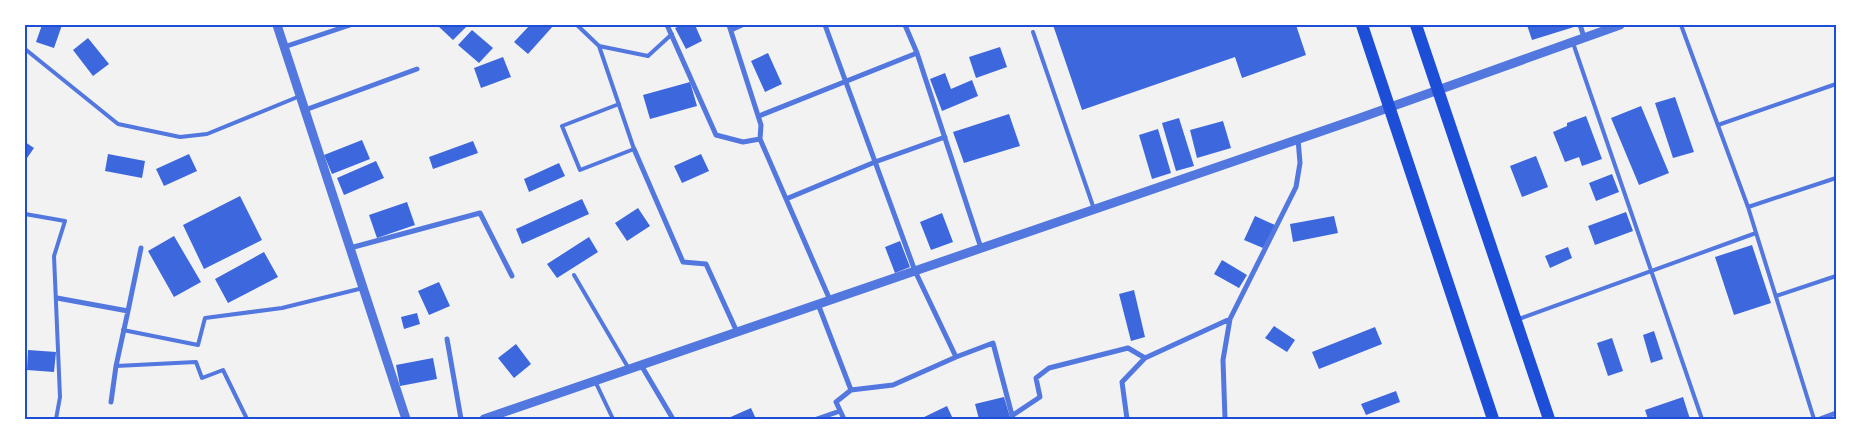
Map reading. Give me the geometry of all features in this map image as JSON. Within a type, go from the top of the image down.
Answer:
[{"type":"main road","points":[[1362,25],[1493,419]]},
{"type":"main road","points":[[1416,25],[1549,419]]},
{"type":"street","points":[[277,25],[406,419]]},
{"type":"street","points":[[284,47],[350,25]]},
{"type":"street","points":[[667,25],[716,135],[743,142],[760,139]]},
{"type":"street","points":[[742,25],[730,27],[762,125],[760,139],[830,300]]},
{"type":"street","points":[[825,25],[915,271],[956,357]]},
{"type":"street","points":[[905,25],[917,53],[981,248]]},
{"type":"street","points":[[1580,25],[1584,38]]},
{"type":"street","points":[[484,419],[1389,108],[1620,25]]},
{"type":"street","points":[[759,116],[917,53]]},
{"type":"street","points":[[305,110],[417,69]]},
{"type":"street","points":[[786,199],[875,162],[945,137]]},
{"type":"street","points":[[1226,419],[1223,360],[1230,320],[1296,187],[1300,163],[1298,139]]},
{"type":"street","points":[[634,149],[683,262],[706,264],[738,332]]},
{"type":"street","points":[[350,248],[480,213],[512,276]]},
{"type":"street","points":[[111,402],[123,330],[141,248]]},
{"type":"street","points":[[57,298],[128,310]]},
{"type":"street","points":[[818,304],[851,390]]},
{"type":"street","points":[[1127,419],[1122,382],[1145,358],[1230,320]]},
{"type":"street","points":[[447,339],[462,419]]},
{"type":"street","points":[[844,419],[836,402],[851,390],[893,385],[993,343],[1013,417],[1040,397],[1036,378],[1049,368],[1128,348],[1145,358]]},
{"type":"street","points":[[641,365],[673,419]]},
{"type":"street","points":[[817,419],[840,411]]},
{"type":"street","points":[[1820,419],[1836,413]]},
{"type":"lane","points":[[577,25],[599,46],[619,104],[634,149],[580,170],[562,126],[619,104]]},
{"type":"lane","points":[[1681,25],[1748,207],[1814,419]]},
{"type":"lane","points":[[1033,32],[1094,209]]},
{"type":"lane","points":[[599,46],[648,56],[672,34]]},
{"type":"lane","points":[[1573,42],[1702,419]]},
{"type":"lane","points":[[25,49],[118,124],[180,137],[207,134],[300,96]]},
{"type":"lane","points":[[1718,125],[1836,84]]},
{"type":"lane","points":[[1748,207],[1836,178]]},
{"type":"lane","points":[[25,214],[65,221],[54,256],[60,397],[56,419]]},
{"type":"lane","points":[[1516,320],[1756,233]]},
{"type":"lane","points":[[574,275],[629,369]]},
{"type":"lane","points":[[1776,296],[1836,276]]},
{"type":"lane","points":[[123,330],[198,345],[205,318],[282,308],[363,288]]},
{"type":"lane","points":[[116,366],[196,362],[202,378],[223,370],[247,419]]},
{"type":"lane","points":[[595,381],[613,419]]},
{"type":"building","points":[[42,25],[62,25],[54,48],[36,42]]},
{"type":"building","points":[[437,25],[468,25],[453,40]]},
{"type":"building","points":[[530,25],[554,25],[528,54],[514,42]]},
{"type":"building","points":[[682,25],[695,25],[702,41],[686,49],[675,28]]},
{"type":"building","points":[[1053,25],[1296,25],[1306,55],[1242,78],[1235,57],[1082,110]]},
{"type":"building","points":[[1527,25],[1573,25],[1574,27],[1532,40]]},
{"type":"building","points":[[472,30],[493,48],[479,63],[458,45]]},
{"type":"building","points":[[88,38],[109,64],[93,76],[73,50]]},
{"type":"building","points":[[1000,47],[1007,67],[976,78],[969,57]]},
{"type":"building","points":[[768,53],[782,84],[765,92],[751,61]]},
{"type":"building","points":[[503,57],[511,77],[481,88],[474,68]]},
{"type":"building","points":[[945,73],[951,89],[972,80],[978,96],[942,111],[930,79]]},
{"type":"building","points":[[690,82],[697,106],[650,119],[643,95]]},
{"type":"building","points":[[1675,97],[1694,152],[1673,158],[1655,103]]},
{"type":"building","points":[[1641,106],[1669,173],[1639,185],[1611,118]]},
{"type":"building","points":[[1009,114],[1020,146],[964,163],[953,132]]},
{"type":"building","points":[[1586,116],[1602,159],[1582,166],[1579,157],[1565,162],[1553,132],[1567,126],[1567,123]]},
{"type":"building","points":[[1179,118],[1194,166],[1176,171],[1162,123]]},
{"type":"building","points":[[1223,121],[1231,148],[1197,158],[1190,130]]},
{"type":"building","points":[[1158,129],[1171,173],[1152,179],[1139,135]]},
{"type":"building","points":[[362,140],[370,159],[332,174],[324,155]]},
{"type":"building","points":[[473,141],[478,153],[433,169],[429,157]]},
{"type":"building","points":[[25,142],[34,148],[25,161]]},
{"type":"building","points":[[108,154],[145,161],[142,178],[105,171]]},
{"type":"building","points":[[189,154],[197,171],[164,186],[156,169]]},
{"type":"building","points":[[701,154],[709,171],[682,183],[674,166]]},
{"type":"building","points":[[1536,156],[1548,187],[1522,197],[1510,166]]},
{"type":"building","points":[[376,161],[384,178],[344,195],[337,178]]},
{"type":"building","points":[[559,163],[565,176],[529,192],[524,179]]},
{"type":"building","points":[[1612,174],[1619,192],[1596,201],[1589,183]]},
{"type":"building","points":[[240,196],[262,240],[204,269],[183,225]]},
{"type":"building","points":[[582,199],[589,214],[522,244],[516,229]]},
{"type":"building","points":[[407,202],[415,225],[377,238],[369,215]]},
{"type":"building","points":[[638,208],[650,226],[627,241],[615,223]]},
{"type":"building","points":[[1626,212],[1633,231],[1595,245],[1588,226]]},
{"type":"building","points":[[942,213],[953,242],[931,250],[920,222]]},
{"type":"building","points":[[1255,216],[1275,225],[1263,248],[1244,240]]},
{"type":"building","points":[[1334,216],[1338,233],[1293,242],[1290,224]]},
{"type":"building","points":[[174,236],[201,282],[174,297],[148,251]]},
{"type":"building","points":[[589,237],[598,252],[557,278],[547,264]]},
{"type":"building","points":[[900,241],[910,267],[895,273],[885,247]]},
{"type":"building","points":[[1752,245],[1771,303],[1734,315],[1715,257]]},
{"type":"building","points":[[1568,247],[1572,258],[1550,268],[1545,256]]},
{"type":"building","points":[[264,252],[278,277],[228,303],[215,279]]},
{"type":"building","points":[[1222,260],[1247,275],[1239,288],[1214,274]]},
{"type":"building","points":[[439,282],[450,306],[429,315],[418,291]]},
{"type":"building","points":[[1134,290],[1145,337],[1131,341],[1119,294]]},
{"type":"building","points":[[417,313],[420,324],[404,329],[401,317]]},
{"type":"building","points":[[1274,326],[1295,340],[1287,352],[1265,338]]},
{"type":"building","points":[[1375,327],[1382,344],[1319,369],[1312,352]]},
{"type":"building","points":[[1654,331],[1663,359],[1651,363],[1643,335]]},
{"type":"building","points":[[1612,338],[1623,371],[1608,376],[1597,343]]},
{"type":"building","points":[[516,344],[531,364],[514,378],[498,358]]},
{"type":"building","points":[[28,350],[56,352],[54,372],[27,370]]},
{"type":"building","points":[[433,358],[437,379],[400,386],[396,365]]},
{"type":"building","points":[[1396,391],[1400,402],[1366,415],[1361,404]]},
{"type":"building","points":[[1004,397],[1010,417],[979,419],[975,404]]},
{"type":"building","points":[[1683,397],[1690,419],[1648,419],[1645,410]]},
{"type":"building","points":[[947,406],[953,419],[920,419]]},
{"type":"building","points":[[751,408],[756,419],[726,419]]}]
